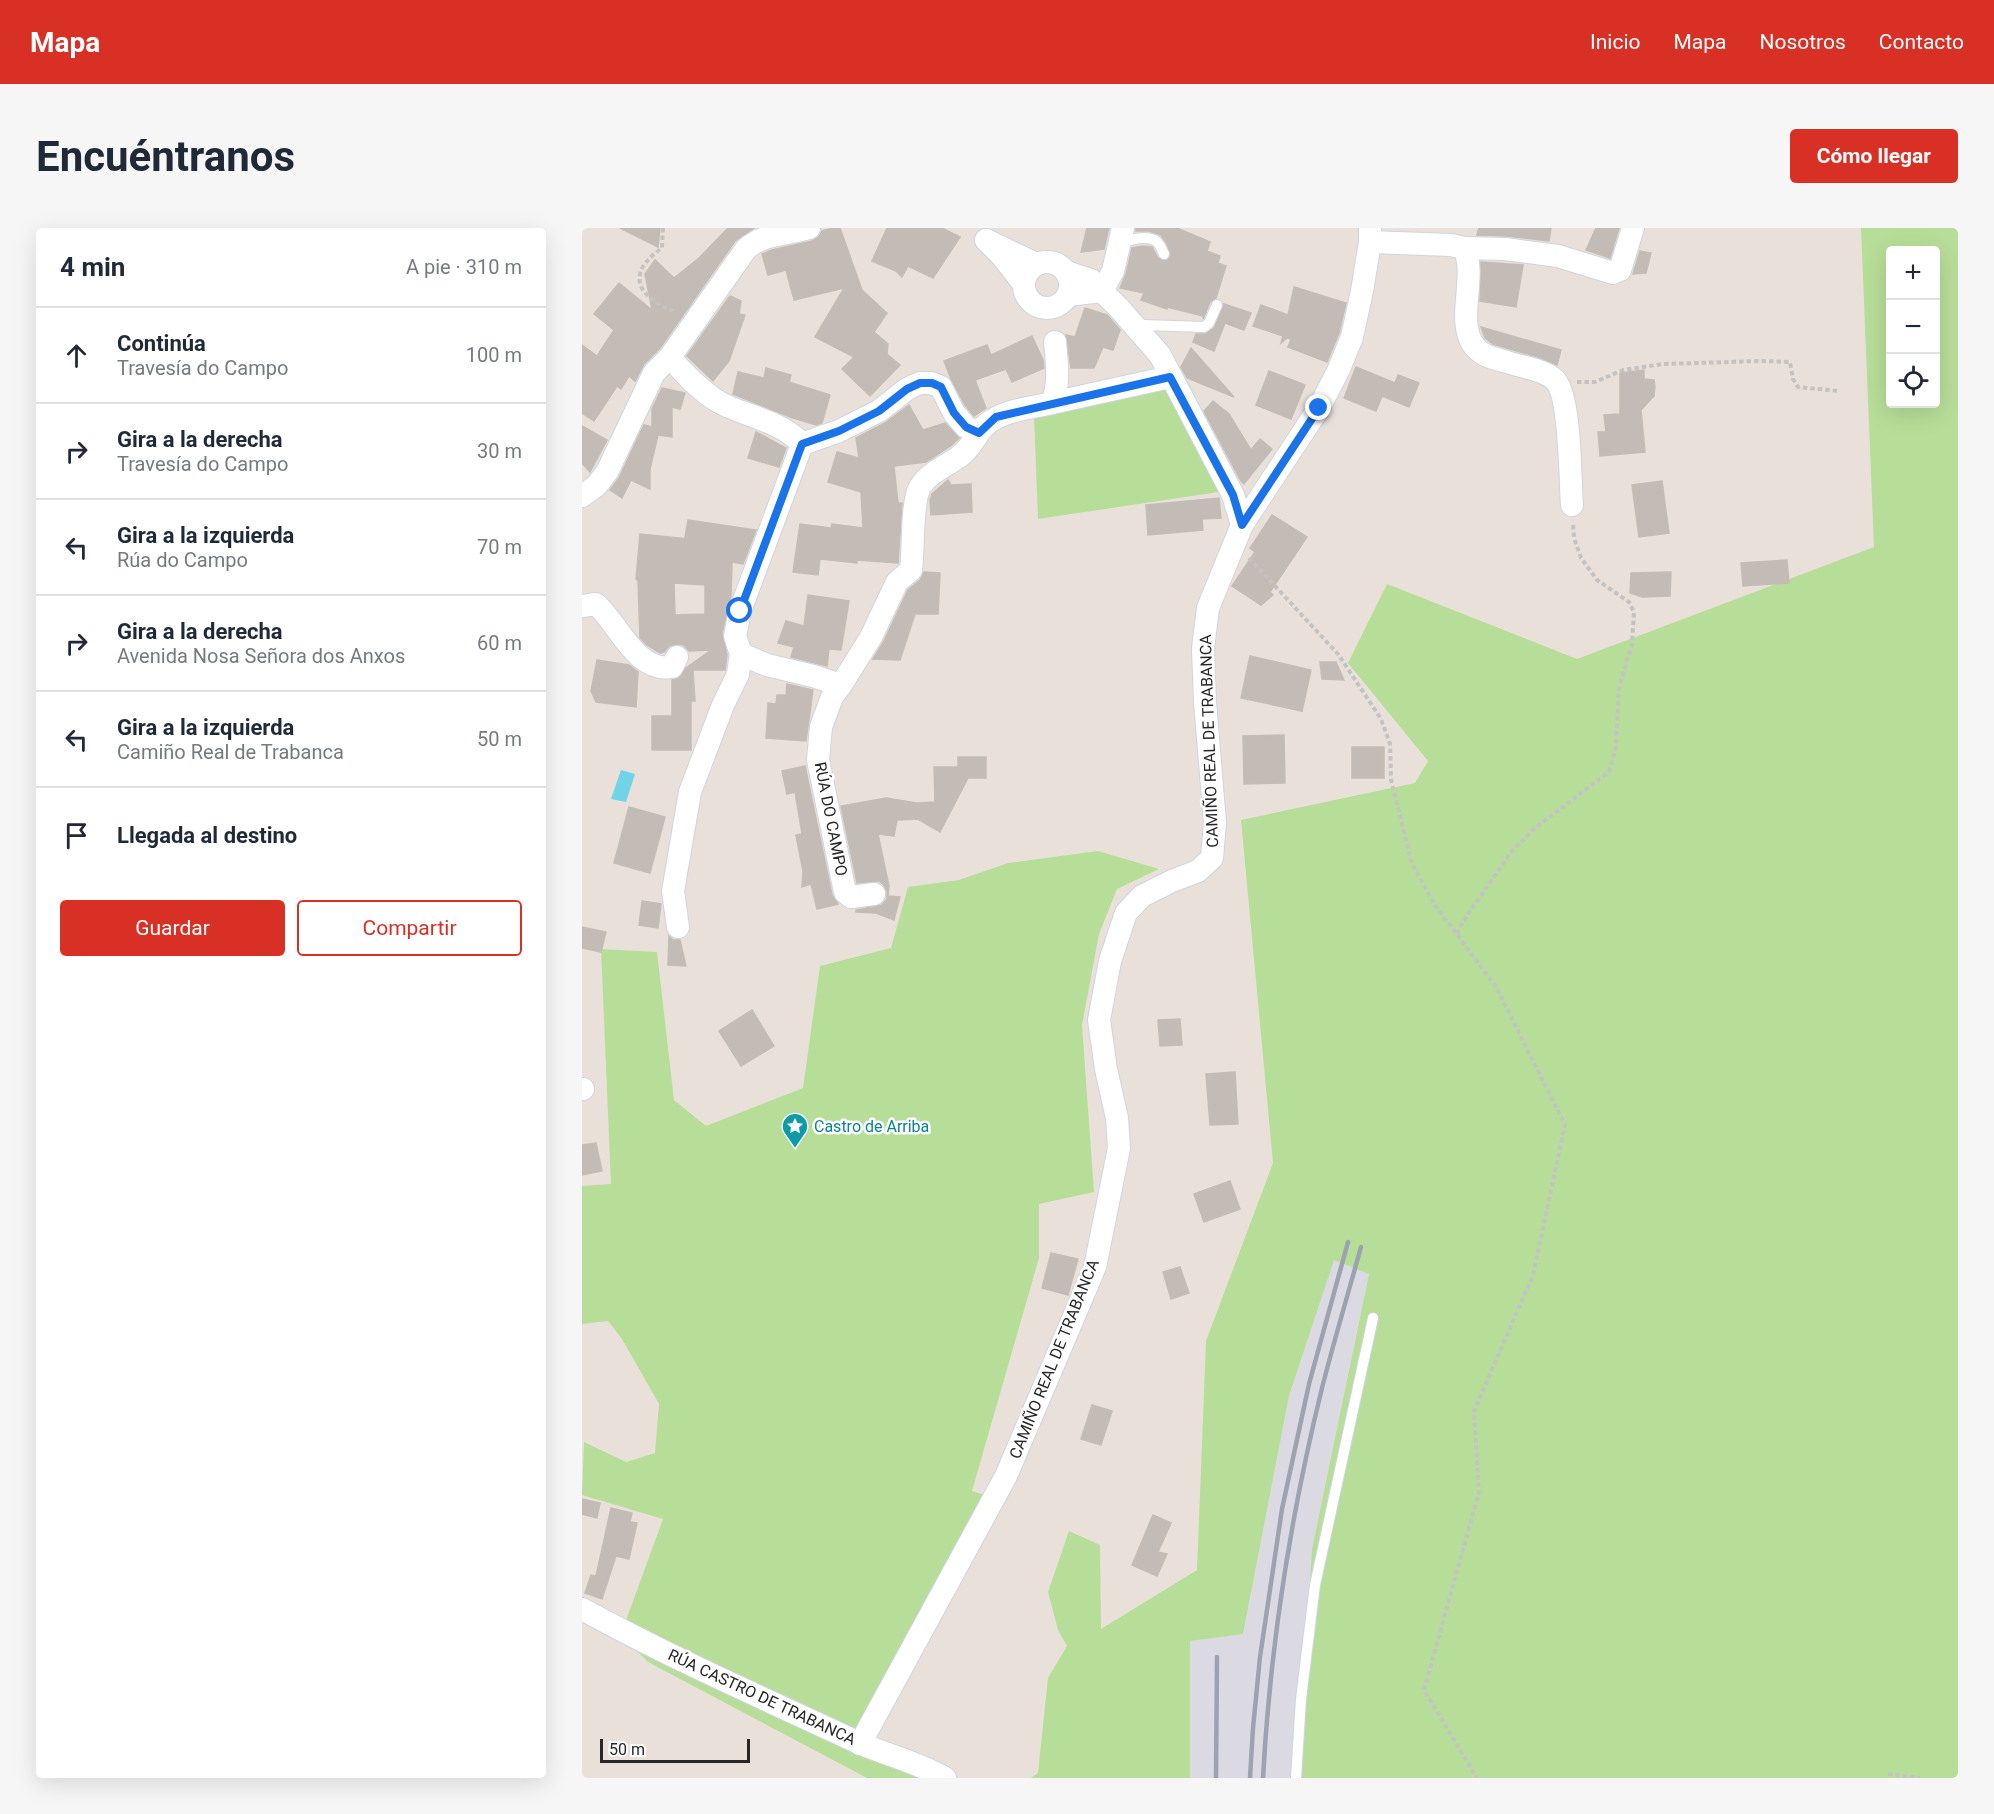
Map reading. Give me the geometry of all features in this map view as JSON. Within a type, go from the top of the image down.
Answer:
[{"type":"street","points":[[582,496],[596,486],[607,472],[654,373],[670,357],[746,249],[754,242],[772,234],[809,228]]},
{"type":"street","name":"CAMIÑO REAL DE TRABANCA","points":[[860,1744],[1006,1476],[1095,1267],[1119,1148],[1117,1118],[1106,1069],[1100,1020],[1110,961],[1126,914],[1142,896],[1172,881],[1198,872],[1212,858],[1215,823],[1203,648],[1208,608],[1239,534],[1319,408],[1339,369],[1352,337],[1370,235],[1464,248],[1505,249],[1558,256],[1613,273],[1620,270],[1633,228]]},
{"type":"street","points":[[977,234],[1036,264]]},
{"type":"street","points":[[977,234],[1001,255],[1023,283]]},
{"type":"street","points":[[1037,307],[1050,309],[1065,300],[1102,291],[1113,271],[1121,236]]},
{"type":"street","points":[[1464,248],[1469,257],[1467,318],[1470,341],[1479,353],[1544,374],[1556,380],[1560,388],[1566,410],[1572,505]]},
{"type":"street","points":[[1055,342],[1044,316],[1027,299],[1023,291],[1023,283],[1029,269],[1036,264],[1052,262],[1066,272],[1091,280],[1160,355],[1233,495],[1239,534]]},
{"type":"street","points":[[1052,403],[1058,379],[1055,342],[1070,287],[1066,272]]},
{"type":"street","points":[[670,357],[680,370],[718,401],[791,432],[802,444]]},
{"type":"street","name":"RÚA DO CAMPO","points":[[874,894],[851,897],[845,892],[818,760],[821,727],[832,697],[871,637],[897,582],[911,570],[916,502],[920,487],[944,465],[961,456],[972,445],[979,433],[996,417],[1170,377]]},
{"type":"street","points":[[802,444],[839,431],[879,411],[907,389],[920,383],[932,383],[941,387],[954,413],[966,427],[979,433]]},
{"type":"street","points":[[678,927],[674,891],[690,792],[723,705],[738,674],[741,654],[735,636],[740,611],[802,444]]},
{"type":"street","points":[[582,606],[596,604],[637,654],[651,664],[663,669],[672,667],[677,657]]},
{"type":"street","points":[[741,654],[767,665],[841,685]]},
{"type":"street","name":"RÚA CASTRO DE TRABANCA","points":[[582,1609],[625,1633],[860,1744],[931,1770],[945,1778]]},
{"type":"lane","points":[[1121,236],[1128,240],[1153,239],[1158,242],[1164,254]]},
{"type":"lane","points":[[1137,328],[1144,325],[1204,327],[1209,323],[1217,305]]},
{"type":"lane","points":[[1296,1778],[1301,1699],[1315,1585],[1373,1318]]},
{"type":"path","points":[[663,228],[662,248],[647,259],[641,268],[640,278],[644,291],[652,302],[695,320]]},
{"type":"path","points":[[1556,380],[1595,382],[1623,370],[1664,364],[1790,362],[1793,379],[1798,387],[1839,391]]},
{"type":"path","points":[[1457,934],[1462,923],[1511,852],[1535,828],[1609,772],[1616,747],[1619,688],[1632,644],[1634,612],[1629,602],[1597,580],[1581,558],[1574,538],[1572,505]]},
{"type":"path","points":[[1239,534],[1338,654],[1381,719],[1390,744],[1391,780],[1412,864],[1436,905],[1496,987],[1565,1125],[1533,1275],[1474,1411],[1479,1491],[1424,1690],[1476,1778]]},
{"type":"path","points":[[1888,1774],[1920,1778]]},
{"type":"shaded area","points":[[1334,1259],[1369,1273],[1312,1549],[1297,1778],[1190,1778],[1190,1640],[1243,1634],[1289,1396]]},
{"type":"green space","points":[[1861,228],[1958,228],[1958,1778],[1297,1778],[1312,1549],[1369,1274],[1334,1260],[1289,1396],[1243,1634],[1190,1641],[1190,1778],[1031,1778],[1038,1773],[1048,1678],[1067,1646],[1058,1630],[1048,1592],[1069,1531],[1100,1545],[1101,1629],[1197,1570],[1206,1341],[1273,1163],[1241,820],[1415,783],[1428,761],[1348,663],[1387,584],[1577,659],[1874,547]]},
{"type":"green space","points":[[1164,388],[1219,492],[1038,519],[1034,416]]},
{"type":"green space","points":[[1098,851],[1159,869],[1117,889],[1099,934],[1082,1025],[1094,1192],[1039,1204],[1039,1258],[972,1491],[994,1498],[861,1743],[945,1778],[867,1778],[648,1662],[621,1634],[663,1519],[582,1495],[584,1442],[626,1462],[655,1453],[659,1404],[622,1339],[608,1321],[582,1324],[582,1186],[611,1184],[601,949],[657,952],[674,1100],[706,1126],[803,1088],[820,966],[891,948],[908,887],[959,880],[1008,863]]},
{"type":"water","points":[[621,770],[635,774],[626,802],[611,799]]},
{"type":"building","points":[[620,228],[660,228],[658,247]]},
{"type":"building","points":[[728,228],[754,228],[735,241],[660,348],[644,364],[635,381],[629,376],[621,389],[617,386],[594,421],[582,413],[582,345],[597,356],[614,330],[594,314],[619,283],[652,310],[645,274],[655,260],[674,278],[699,258]]},
{"type":"building","points":[[840,228],[862,290],[887,313],[874,332],[888,344],[887,354],[900,365],[870,396],[842,369],[854,357],[815,337],[844,288],[794,300],[786,270],[768,275],[762,254],[812,241],[819,237],[822,231]]},
{"type":"building","points":[[887,228],[942,228],[960,237],[933,278],[908,266],[902,277],[896,271],[872,261]]},
{"type":"building","points":[[1087,228],[1109,228],[1104,249],[1081,252]]},
{"type":"building","points":[[1136,228],[1177,228],[1210,242],[1207,251],[1220,256],[1218,263],[1226,266],[1216,298],[1210,302],[1203,319],[1203,316],[1167,307],[1167,309],[1141,300],[1144,293],[1120,288],[1132,248],[1152,247],[1158,258],[1163,261],[1168,260],[1171,255],[1161,235],[1149,231],[1136,231]]},
{"type":"building","points":[[1479,228],[1551,228],[1549,241],[1477,235]]},
{"type":"building","points":[[1596,228],[1619,228],[1610,258],[1586,250]]},
{"type":"building","points":[[1640,251],[1651,253],[1646,273],[1633,274]]},
{"type":"building","points":[[1481,262],[1523,265],[1516,307],[1480,301]]},
{"type":"building","points":[[1294,287],[1346,303],[1339,333],[1327,362],[1288,347],[1291,339],[1287,338],[1281,343],[1283,336],[1253,326],[1261,305],[1288,315]]},
{"type":"building","points":[[730,296],[741,301],[739,314],[745,315],[729,361],[713,381],[687,356]]},
{"type":"building","points":[[1224,304],[1251,313],[1244,330],[1225,323],[1214,351],[1193,342],[1196,334],[1205,334],[1214,328]]},
{"type":"building","points":[[1085,308],[1107,315],[1120,330],[1113,350],[1103,347],[1094,368],[1071,368],[1066,335],[1075,337]]},
{"type":"building","points":[[1481,327],[1561,350],[1557,365],[1493,344],[1485,338]]},
{"type":"building","points":[[1032,336],[1043,360],[1044,368],[1012,382],[1006,369],[975,380],[986,408],[974,416],[965,405],[944,361],[987,345],[991,355]]},
{"type":"building","points":[[1191,348],[1234,397],[1187,378],[1181,367]]},
{"type":"building","points":[[1356,367],[1395,383],[1398,375],[1419,383],[1409,407],[1382,396],[1376,411],[1344,398]]},
{"type":"building","points":[[766,368],[791,375],[789,382],[830,395],[822,423],[816,425],[790,417],[733,394],[738,372],[764,378]]},
{"type":"building","points":[[1644,370],[1644,379],[1654,380],[1655,387],[1654,396],[1641,410],[1645,452],[1600,456],[1598,432],[1606,432],[1604,415],[1620,414],[1620,373]]},
{"type":"building","points":[[1269,371],[1305,385],[1291,419],[1256,405]]},
{"type":"building","points":[[662,388],[685,393],[680,409],[672,407],[672,437],[658,435],[650,469],[650,489],[631,480],[622,498],[610,490],[619,478],[644,425],[652,427],[652,409]]},
{"type":"building","points":[[1213,401],[1229,414],[1251,450],[1260,439],[1272,449],[1244,484],[1204,411]]},
{"type":"building","points":[[909,405],[923,430],[945,423],[959,438],[926,462],[894,466],[898,503],[902,503],[898,563],[857,560],[857,563],[820,559],[818,575],[793,572],[800,524],[831,528],[832,524],[863,528],[861,492],[828,482],[837,452],[859,458],[856,438],[885,423]]},
{"type":"building","points":[[582,426],[607,440],[590,472],[582,463]]},
{"type":"building","points":[[756,432],[786,448],[779,467],[748,458]]},
{"type":"building","points":[[948,480],[951,485],[971,484],[972,512],[931,515],[932,494]]},
{"type":"building","points":[[1662,481],[1669,533],[1639,537],[1632,485]]},
{"type":"building","points":[[1219,498],[1221,518],[1202,519],[1203,530],[1148,535],[1146,505]]},
{"type":"building","points":[[1272,515],[1307,537],[1270,592],[1273,595],[1261,605],[1232,586],[1255,552],[1250,548]]},
{"type":"building","points":[[688,520],[756,530],[743,564],[732,562],[731,596],[722,633],[727,655],[725,670],[693,670],[695,701],[691,701],[691,750],[652,750],[652,716],[672,716],[672,680],[679,678],[686,668],[711,650],[689,651],[684,645],[677,644],[669,646],[660,653],[640,638],[638,580],[636,579],[640,534],[689,539],[685,537]],"holes":[[[674,583],[705,585],[705,614],[675,615]]]},
{"type":"building","points":[[1787,560],[1789,583],[1743,586],[1741,563]]},
{"type":"building","points":[[924,572],[940,573],[938,614],[915,614],[900,660],[873,659],[908,590],[920,580]]},
{"type":"building","points":[[1671,572],[1670,596],[1642,597],[1630,593],[1631,573]]},
{"type":"building","points":[[808,595],[849,601],[841,650],[829,649],[827,666],[791,657],[794,647],[778,643],[786,621],[804,626]]},
{"type":"building","points":[[1250,656],[1311,670],[1302,711],[1241,698]]},
{"type":"building","points":[[597,660],[629,665],[638,672],[636,707],[596,702],[591,691]]},
{"type":"building","points":[[1320,662],[1336,662],[1344,680],[1322,679]]},
{"type":"building","points":[[787,684],[813,690],[806,741],[766,738],[768,703],[776,704],[777,695],[786,695]]},
{"type":"building","points":[[1284,735],[1285,783],[1244,784],[1243,736]]},
{"type":"building","points":[[1352,747],[1384,747],[1384,778],[1352,778]]},
{"type":"building","points":[[958,757],[986,757],[986,778],[968,778],[940,832],[918,819],[897,820],[894,836],[878,834],[889,886],[888,896],[900,897],[894,920],[876,913],[856,912],[856,910],[882,905],[887,899],[887,892],[879,881],[857,883],[841,806],[886,798],[917,803],[935,802],[934,767],[958,767]]},
{"type":"building","points":[[805,766],[832,895],[838,904],[817,909],[811,884],[802,887],[803,871],[796,835],[802,834],[795,792],[787,794],[782,771]]},
{"type":"building","points":[[629,807],[665,817],[650,873],[614,863]]},
{"type":"building","points":[[642,901],[661,904],[658,928],[639,925]]},
{"type":"building","points":[[582,927],[606,932],[601,952],[582,948]]},
{"type":"building","points":[[669,936],[673,940],[680,940],[686,966],[668,965]]},
{"type":"building","points":[[752,1010],[774,1046],[741,1066],[719,1031]]},
{"type":"building","points":[[1180,1019],[1182,1045],[1160,1046],[1158,1020]]},
{"type":"building","points":[[1235,1072],[1238,1124],[1210,1125],[1206,1074]]},
{"type":"building","points":[[596,1143],[602,1171],[582,1175],[582,1145]]},
{"type":"building","points":[[1230,1181],[1240,1209],[1204,1222],[1194,1194]]},
{"type":"building","points":[[1051,1253],[1078,1259],[1068,1295],[1042,1288]]},
{"type":"building","points":[[1180,1267],[1189,1293],[1171,1299],[1163,1272]]},
{"type":"building","points":[[1092,1405],[1112,1411],[1101,1445],[1081,1439]]},
{"type":"building","points":[[582,1499],[600,1503],[597,1518],[582,1514]]},
{"type":"building","points":[[611,1508],[632,1513],[630,1522],[637,1523],[629,1559],[616,1556],[602,1599],[585,1593],[591,1575],[596,1576]]},
{"type":"building","points":[[1153,1515],[1171,1523],[1158,1552],[1167,1554],[1157,1576],[1132,1565]]},
{"type":"railway","points":[[1250,1778],[1260,1657],[1282,1509],[1309,1384],[1348,1242]]},
{"type":"railway","points":[[1263,1778],[1271,1680],[1292,1532],[1322,1388],[1361,1247]]},
{"type":"railway","points":[[1216,1778],[1217,1657]]},
{"type":"place","name":"Castro de Arriba","points":[[795,1149]]},
{"type":"route","points":[[740,611],[802,444],[839,431],[879,411],[907,389],[920,383],[932,383],[941,387],[954,413],[966,427],[979,433],[996,417],[1170,377],[1233,495],[1242,525],[1319,408]]}]
